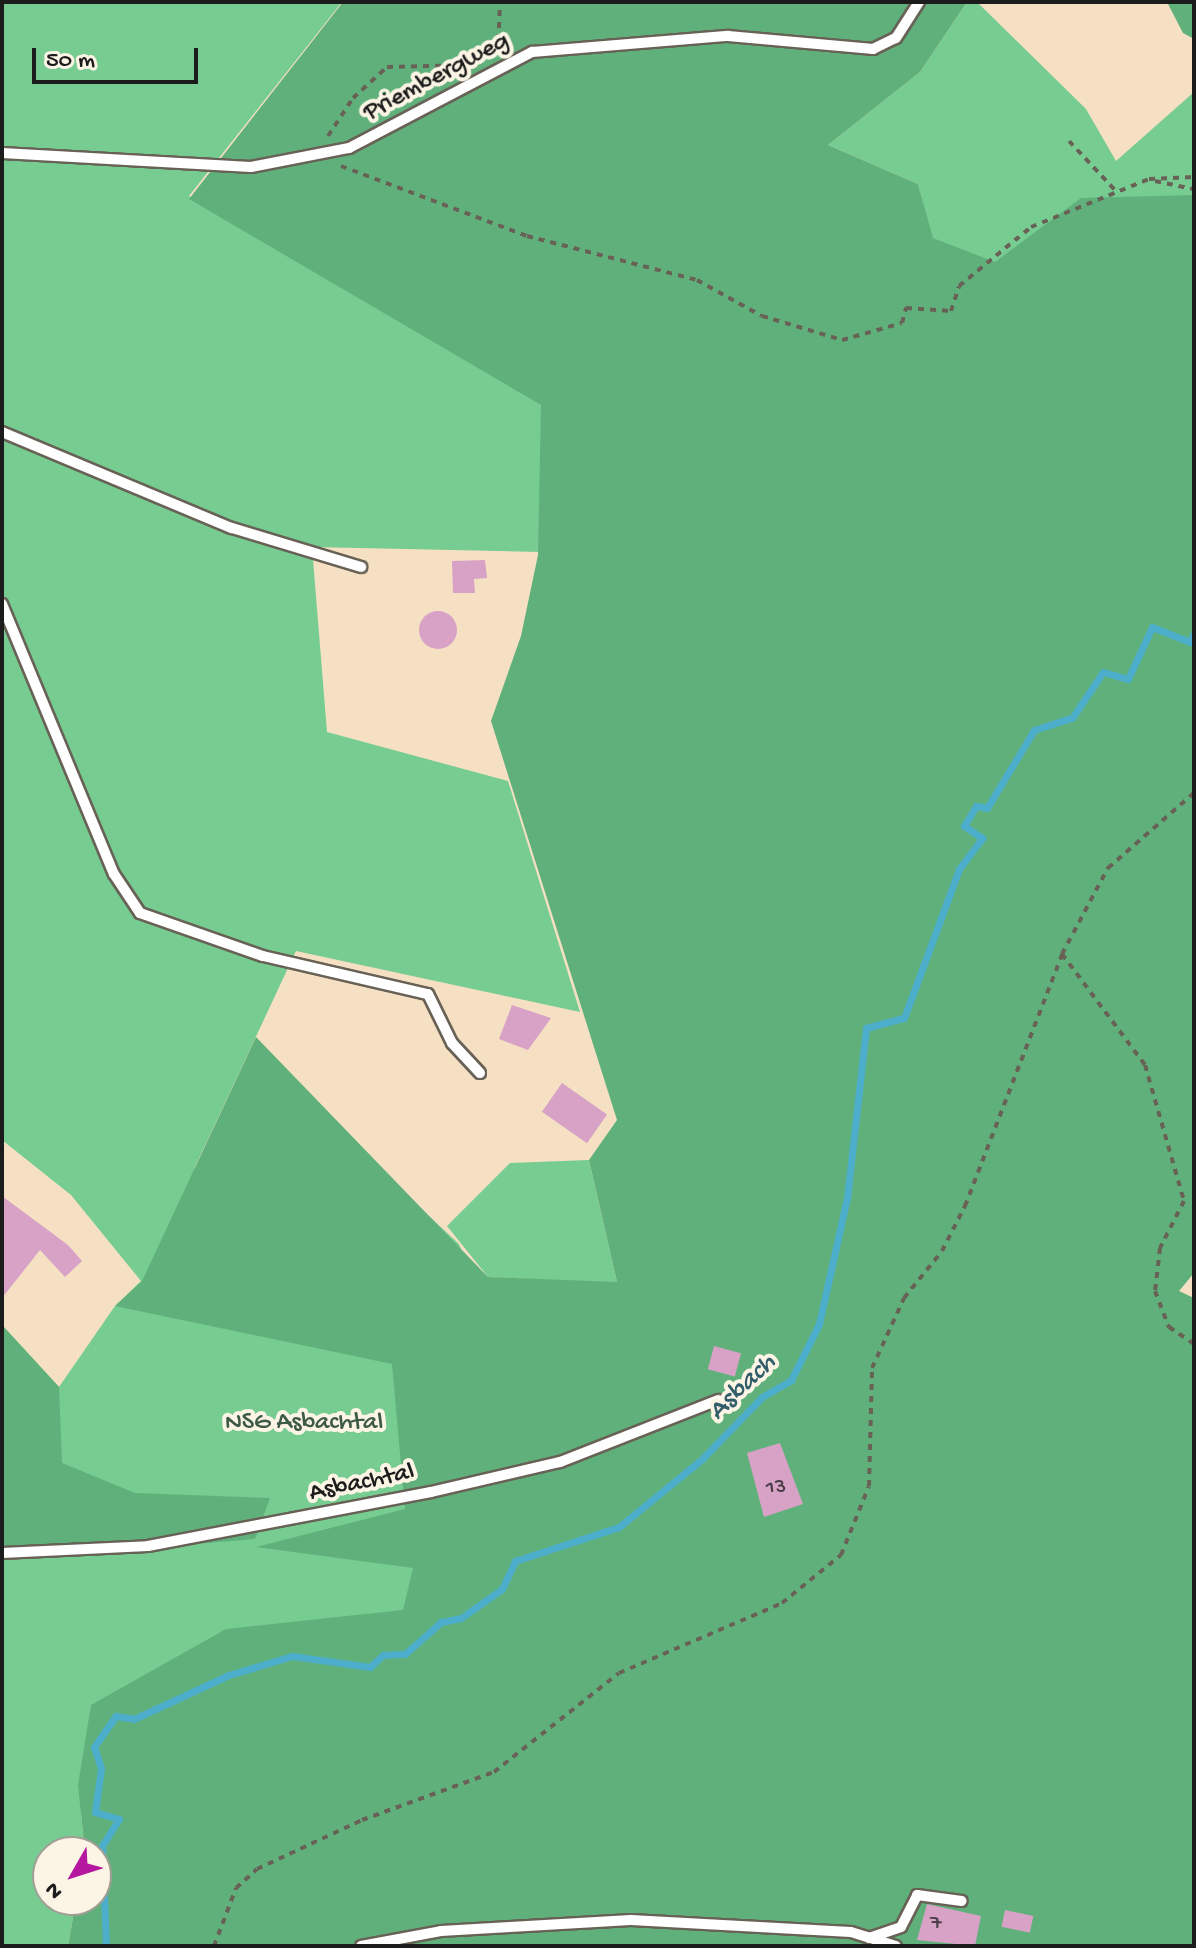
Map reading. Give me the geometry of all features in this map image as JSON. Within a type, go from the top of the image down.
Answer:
[{"type":"lane","name":"Priembergweg","points":[[2,153],[251,167],[314,157],[388,131],[495,68],[532,52],[589,44],[728,36],[873,49],[896,38],[919,2]]},
{"type":"lane","points":[[2,432],[232,528],[361,567]]},
{"type":"lane","points":[[2,604],[114,874],[140,913],[208,941],[428,994],[452,1043],[480,1073]]},
{"type":"lane","name":"Asbachtal","points":[[2,1553],[148,1546],[431,1492],[560,1462],[718,1400]]},
{"type":"lane","points":[[869,1938],[901,1927],[917,1895],[962,1901]]},
{"type":"lane","points":[[361,1946],[441,1931],[631,1920],[869,1938],[896,1946]]},
{"type":"path","points":[[500,2],[495,68],[387,67],[353,98],[314,157],[527,236],[697,280],[762,316],[842,340],[902,323],[906,308],[951,311],[959,286],[1031,227],[1149,179],[1194,177]]},
{"type":"path","points":[[1069,141],[1116,191]]},
{"type":"path","points":[[1149,179],[1194,189]]},
{"type":"path","points":[[214,1946],[236,1888],[257,1869],[362,1820],[494,1772],[619,1673],[804,1588],[841,1555],[869,1486],[872,1368],[904,1298],[942,1251],[965,1206],[1062,954],[1108,868],[1194,793]]},
{"type":"path","points":[[1062,954],[1145,1065],[1184,1201],[1160,1248],[1155,1291],[1169,1327],[1194,1344]]},
{"type":"green space","name":"NSG Asbachtal","points":[[2,2],[342,2],[189,196],[545,401],[541,552],[312,547],[327,732],[508,781],[580,1012],[296,951],[194,1169],[283,1080],[459,1244],[481,1299],[610,1283],[488,1277],[447,1226],[510,1163],[589,1160],[617,1282],[797,1383],[81,1814],[83,1836],[32,1836],[32,1916],[73,1916],[68,1946],[2,1946],[2,1325],[59,1387],[115,1306],[141,1281],[71,1195],[2,1140]]},
{"type":"green space","points":[[343,2],[967,2],[920,72],[828,145],[918,184],[933,238],[995,262],[1081,198],[1194,195],[1194,1273],[1179,1291],[1194,1298],[1194,1946],[68,1946],[73,1916],[112,1916],[112,1836],[83,1836],[78,1785],[91,1705],[226,1629],[403,1610],[413,1568],[256,1547],[405,1509],[392,1364],[115,1306],[142,1281],[256,1037],[488,1277],[617,1282],[589,1160],[617,1120],[491,721],[521,636],[538,555],[541,405],[189,199]]},
{"type":"green space","points":[[967,2],[977,2],[1086,109],[1116,161],[1194,92],[1194,195],[1150,200],[995,263],[932,238],[918,184],[828,145],[920,72]]},
{"type":"green space","points":[[1167,2],[1194,2],[1194,39],[1183,33]]},
{"type":"green space","points":[[2,1325],[59,1387],[62,1463],[135,1493],[270,1498],[255,1539],[2,1560]]},
{"type":"building","points":[[485,560],[487,578],[474,579],[475,593],[453,593],[452,561]]},
{"type":"building","points":[[438,611],[451,617],[457,630],[451,643],[438,649],[425,643],[419,630],[425,617]]},
{"type":"building","points":[[512,1005],[551,1018],[528,1050],[499,1039]]},
{"type":"building","points":[[562,1083],[607,1115],[587,1143],[542,1112]]},
{"type":"building","points":[[2,1196],[68,1245],[82,1261],[65,1277],[40,1250],[2,1298]]},
{"type":"building","points":[[714,1346],[741,1353],[735,1376],[708,1369]]},
{"type":"building","points":[[780,1443],[803,1504],[764,1517],[747,1453]]},
{"type":"building","points":[[927,1904],[981,1916],[975,1946],[917,1940]]},
{"type":"building","points":[[1005,1910],[1033,1916],[1030,1933],[1001,1927]]},
{"type":"waterway","name":"Asbach","points":[[106,1946],[102,1846],[119,1819],[95,1812],[101,1768],[94,1747],[116,1716],[134,1719],[229,1675],[292,1656],[370,1667],[383,1655],[405,1654],[441,1622],[461,1618],[502,1589],[515,1561],[619,1527],[702,1459],[762,1397],[791,1380],[819,1324],[847,1198],[866,1028],[904,1018],[959,869],[982,838],[964,826],[976,806],[987,808],[1034,730],[1072,718],[1103,672],[1128,679],[1152,627],[1190,642],[1194,633]]}]
